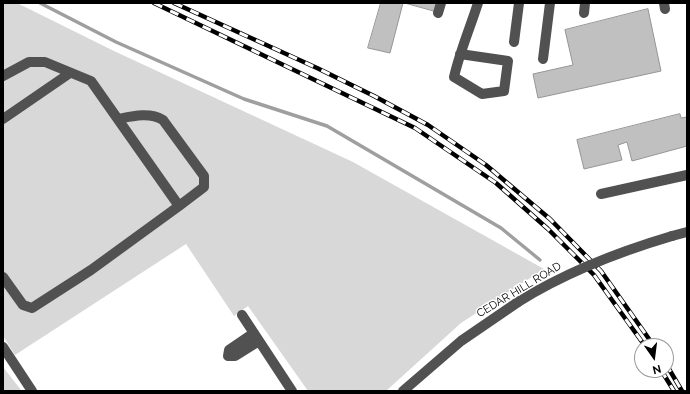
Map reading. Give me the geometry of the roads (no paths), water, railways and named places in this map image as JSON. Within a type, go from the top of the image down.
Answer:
[{"type":"street","points":[[438,13],[441,3]]},
{"type":"street","points":[[460,54],[508,61],[504,91],[482,94],[454,77],[460,54],[478,3]]},
{"type":"street","points":[[514,42],[519,3]]},
{"type":"street","points":[[543,59],[550,3]]},
{"type":"street","points":[[584,13],[585,3]]},
{"type":"street","points":[[3,76],[29,62],[45,62],[91,81],[179,206]]},
{"type":"street","points":[[3,119],[70,72]]},
{"type":"street","points":[[3,277],[23,305],[32,308],[92,270],[204,187],[204,176],[163,120],[157,116],[137,115],[118,119]]},
{"type":"street","points":[[601,194],[687,175]]},
{"type":"street","name":"CEDAR HILL ROAD","points":[[403,391],[461,341],[518,302],[552,282],[636,246],[687,232]]},
{"type":"street","points":[[242,315],[292,391]]},
{"type":"street","points":[[3,347],[32,391]]},
{"type":"waterway","points":[[40,3],[116,42],[244,99],[327,126],[501,228],[540,260]]},
{"type":"railway","points":[[154,3],[415,128],[496,183],[548,229],[594,275],[639,338]]},
{"type":"railway","points":[[174,3],[317,68],[374,96],[428,125],[486,165],[550,219],[601,271],[648,338]]},
{"type":"railway","points":[[666,378],[674,391]]},
{"type":"railway","points":[[674,378],[682,391]]}]
